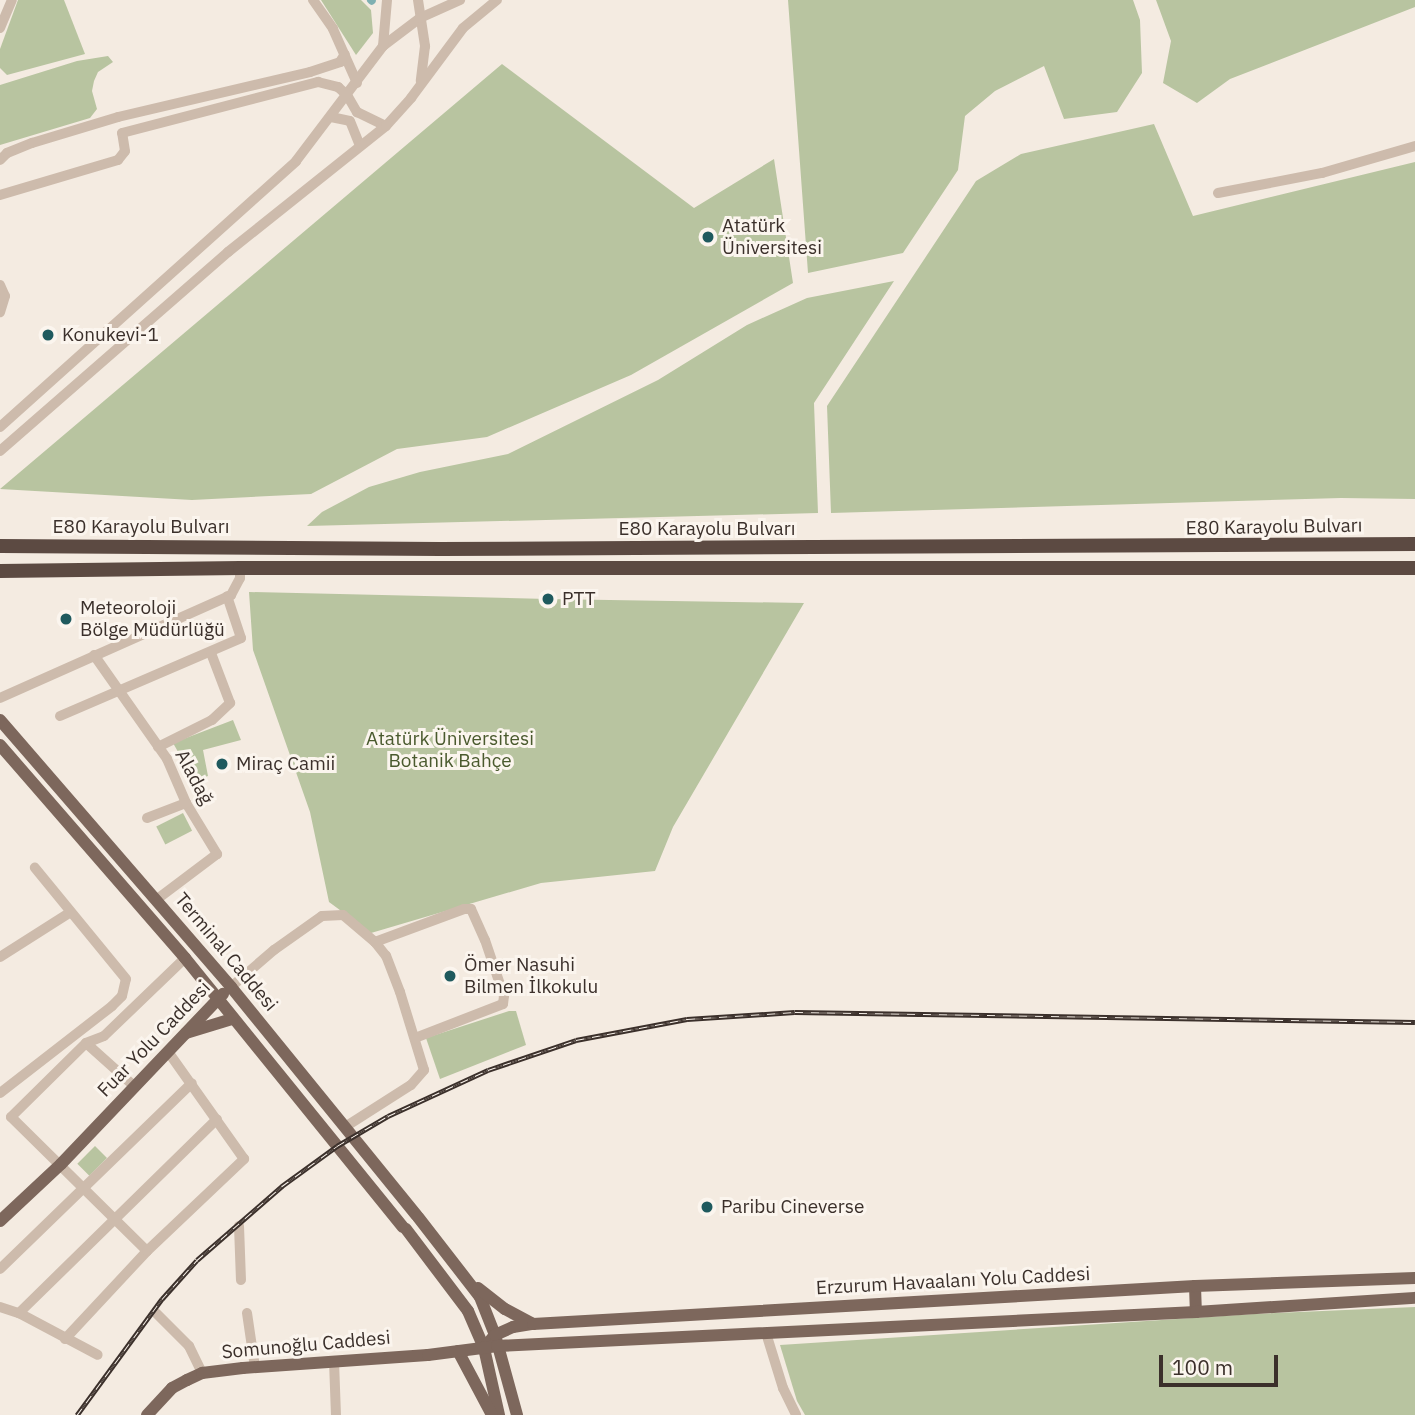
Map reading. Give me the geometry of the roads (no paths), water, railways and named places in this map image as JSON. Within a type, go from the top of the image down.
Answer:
[{"type":"highway","name":"E80 Karayolu Bulvarı","points":[[0,545],[523,549],[1415,544]]},
{"type":"highway","name":"E80 Karayolu Bulvarı","points":[[0,571],[240,568],[1415,568]]},
{"type":"main road","name":"Terminal Caddesi","points":[[0,720],[231,986],[473,1283],[496,1340],[517,1415]]},
{"type":"main road","name":"Terminal Caddesi","points":[[0,745],[184,958],[405,1228],[468,1311],[484,1348],[499,1415]]},
{"type":"main road","name":"Fuar Yolu Caddesi","points":[[0,1221],[61,1164],[231,986]]},
{"type":"main road","points":[[185,1034],[232,1019]]},
{"type":"main road","points":[[405,1228],[402,1219],[406,1214],[417,1216]]},
{"type":"main road","name":"Erzurum Havaalanı Yolu Caddesi","points":[[496,1340],[513,1327],[533,1325],[1195,1286],[1415,1278]]},
{"type":"main road","points":[[473,1283],[505,1309],[533,1325]]},
{"type":"main road","points":[[1229,1285],[1230,1310]]},
{"type":"main road","points":[[1195,1286],[1196,1312]]},
{"type":"main road","points":[[1004,1297],[1007,1321]]},
{"type":"main road","points":[[484,1348],[496,1340],[766,1333],[1196,1312],[1415,1298]]},
{"type":"main road","name":"Somunoğlu Caddesi","points":[[147,1415],[172,1388],[202,1373],[484,1348]]},
{"type":"main road","points":[[458,1351],[492,1415]]},
{"type":"street","points":[[0,28],[12,0]]},
{"type":"street","points":[[313,0],[333,29],[357,83]]},
{"type":"street","points":[[383,46],[387,0]]},
{"type":"street","points":[[418,0],[425,46],[421,82]]},
{"type":"street","points":[[17,436],[1,424],[296,161],[383,46],[420,18],[460,0]]},
{"type":"street","points":[[0,451],[228,252],[386,126],[411,98],[463,28],[497,0]]},
{"type":"street","points":[[0,160],[8,153],[32,143],[118,117],[310,72],[340,62],[345,54]]},
{"type":"street","points":[[122,133],[318,82],[338,87],[357,111],[386,126]]},
{"type":"street","points":[[0,195],[118,160],[125,151],[118,117]]},
{"type":"street","points":[[331,117],[350,121],[360,146]]},
{"type":"street","points":[[1218,193],[1322,173],[1415,146]]},
{"type":"street","points":[[0,285],[5,296],[0,312]]},
{"type":"street","points":[[0,698],[227,597],[240,578],[240,568]]},
{"type":"street","points":[[60,716],[241,638],[227,597]]},
{"type":"street","points":[[158,747],[212,720],[230,703],[211,653]]},
{"type":"street","name":"Aladağ","points":[[94,655],[167,759],[186,803],[217,854],[156,900]]},
{"type":"street","points":[[148,818],[186,803]]},
{"type":"street","points":[[0,1093],[122,996],[126,979],[122,970],[69,913],[35,868]]},
{"type":"street","points":[[345,1127],[421,1076],[424,1061],[415,1038],[386,956],[375,942],[464,909],[471,909],[504,1001],[498,1008],[415,1038]]},
{"type":"street","points":[[0,957],[69,913]]},
{"type":"street","name":"Fuar Yolu Caddesi","points":[[231,986],[274,950],[322,916],[343,915],[375,942]]},
{"type":"street","points":[[147,1251],[11,1117],[86,1043],[104,1036],[184,958]]},
{"type":"street","points":[[86,1043],[135,1087]]},
{"type":"street","points":[[65,1339],[147,1251],[244,1159],[169,1053]]},
{"type":"street","points":[[0,1269],[192,1083]]},
{"type":"street","points":[[19,1313],[217,1119]]},
{"type":"street","points":[[239,1226],[241,1280]]},
{"type":"street","points":[[0,1307],[19,1313],[98,1354]]},
{"type":"street","points":[[156,1313],[189,1346],[202,1373]]},
{"type":"street","points":[[247,1313],[255,1367]]},
{"type":"street","points":[[766,1333],[783,1388],[796,1415]]},
{"type":"street","points":[[334,1362],[336,1415]]},
{"type":"railway","points":[[77,1415],[162,1299],[197,1260],[282,1186],[337,1146],[388,1116],[488,1070],[576,1040],[687,1019],[795,1012],[1415,1022]]},
{"type":"place","name":"Atatürk Üniversitesi","points":[[708,237]]},
{"type":"place","name":"Konukevi-1","points":[[48,335]]},
{"type":"place","name":"PTT","points":[[548,599]]},
{"type":"place","name":"Meteoroloji Bölge Müdürlüğü","points":[[66,619]]},
{"type":"place","name":"Miraç Camii","points":[[222,764]]},
{"type":"place","name":"Ömer Nasuhi Bilmen İlkokulu","points":[[450,976]]},
{"type":"place","name":"Paribu Cineverse","points":[[707,1207]]},
{"type":"park label","name":"Atatürk Üniversitesi Botanik Bahçe","points":[[450,750]]}]
